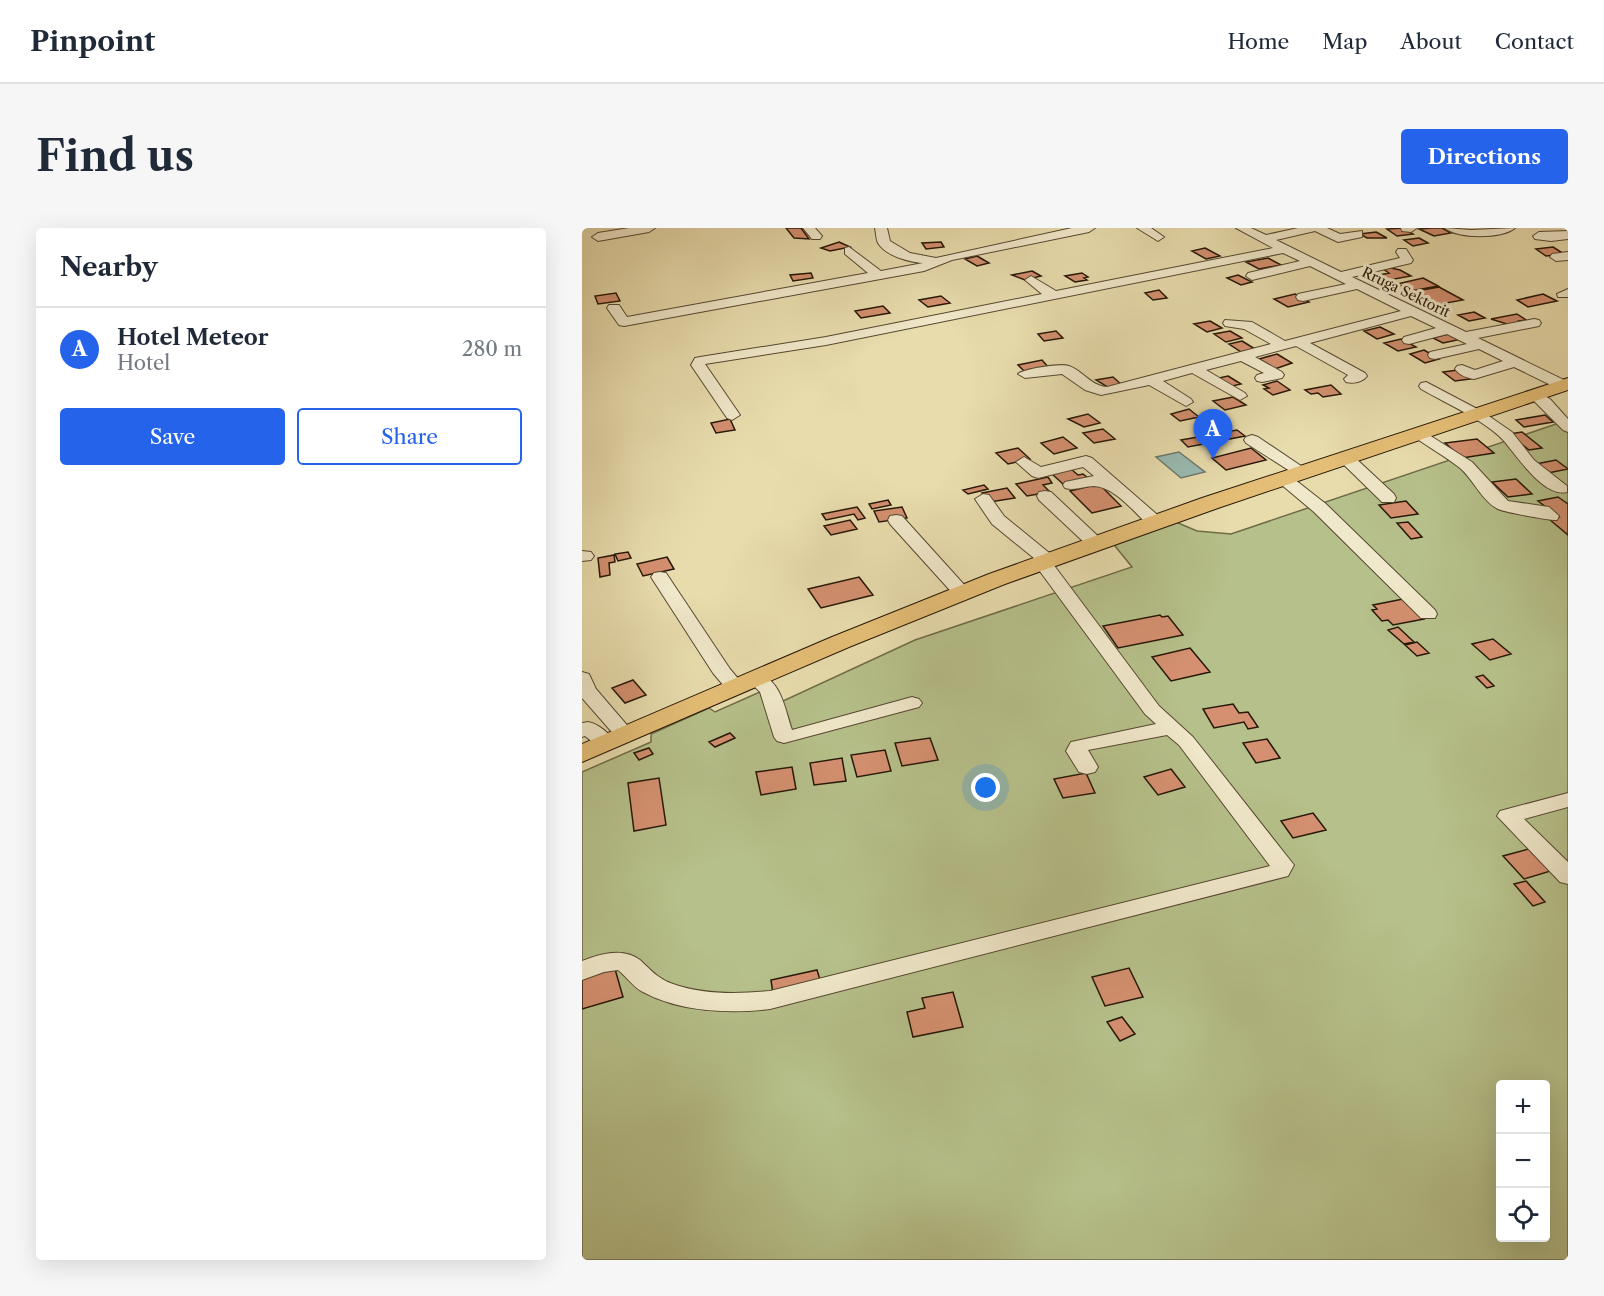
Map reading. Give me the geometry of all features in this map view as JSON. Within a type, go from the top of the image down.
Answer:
[{"type":"main road","points":[[1475,413],[1536,395],[1564,383]]},
{"type":"main road","points":[[582,754],[962,593],[1045,561],[1564,383]]},
{"type":"street","points":[[598,237],[649,228]]},
{"type":"street","points":[[881,228],[884,242],[914,260],[941,259],[1058,231],[1089,228]]},
{"type":"street","points":[[1143,228],[1158,237]]},
{"type":"street","name":"Rruga Sektorit","points":[[1242,228],[1463,337],[1564,383]]},
{"type":"street","points":[[1264,239],[1313,228]]},
{"type":"street","points":[[1318,228],[1338,238],[1358,234]]},
{"type":"street","points":[[1451,228],[1471,234],[1509,228]]},
{"type":"street","points":[[1561,228],[1568,234]]},
{"type":"street","points":[[1539,236],[1551,237],[1568,234]]},
{"type":"street","points":[[732,415],[700,369],[698,365],[700,362],[826,341],[1284,249]]},
{"type":"street","points":[[849,251],[879,276]]},
{"type":"street","points":[[1340,276],[1407,260],[1402,252]]},
{"type":"street","points":[[1190,255],[1206,263]]},
{"type":"street","points":[[614,308],[624,322],[879,276],[924,267],[941,259]]},
{"type":"street","points":[[1252,276],[1311,262]]},
{"type":"street","points":[[1030,280],[1053,295]]},
{"type":"street","points":[[1303,297],[1358,285]]},
{"type":"street","points":[[1025,374],[1065,369],[1099,392],[1196,370],[1412,312]]},
{"type":"street","points":[[1388,329],[1427,319]]},
{"type":"street","points":[[1463,337],[1534,322]]},
{"type":"street","points":[[1230,323],[1247,326],[1360,376],[1351,379]]},
{"type":"street","points":[[1411,341],[1448,329]]},
{"type":"street","points":[[1435,355],[1480,345]]},
{"type":"street","points":[[1245,357],[1277,375],[1262,378]]},
{"type":"street","points":[[1462,369],[1474,375],[1515,362]]},
{"type":"street","points":[[1196,370],[1240,396]]},
{"type":"street","points":[[1152,380],[1186,402]]},
{"type":"street","points":[[1426,386],[1475,413],[1507,435],[1522,452],[1528,463],[1561,489]]},
{"type":"street","points":[[1536,395],[1545,400],[1568,427]]},
{"type":"street","points":[[1418,433],[1466,465],[1502,505],[1543,511],[1551,516]]},
{"type":"street","points":[[1252,440],[1292,475],[1343,530],[1428,614]]},
{"type":"street","points":[[1345,457],[1388,498]]},
{"type":"street","points":[[1024,462],[1038,473],[1086,461],[1155,522]]},
{"type":"street","points":[[1071,485],[1096,481],[1112,486]]},
{"type":"street","points":[[1045,496],[1095,543]]},
{"type":"street","points":[[582,970],[620,961],[627,963],[650,985],[671,993],[736,1003],[775,999],[1280,871],[1282,866],[1186,741],[1169,728],[1152,710],[1045,561],[998,520],[983,499]]},
{"type":"street","points":[[896,520],[962,593]]},
{"type":"street","points":[[660,577],[723,673],[769,690],[784,737],[912,702]]},
{"type":"street","points":[[582,678],[587,691],[616,739]]},
{"type":"street","points":[[584,726],[616,739]]},
{"type":"street","points":[[1087,767],[1077,751],[1078,746],[1169,728]]},
{"type":"street","points":[[1568,800],[1508,816],[1568,876]]},
{"type":"green space","points":[[1568,420],[1568,1260],[582,1260],[582,772],[651,742],[651,734],[709,708],[715,712],[762,691],[768,708],[915,640],[1132,567],[1115,546],[1116,542],[1176,522],[1197,531],[1231,534]]},
{"type":"water","points":[[1179,452],[1205,472],[1181,478],[1156,457]]},
{"type":"building","points":[[786,228],[801,228],[809,239],[794,238]]},
{"type":"building","points":[[1403,228],[1413,234],[1397,236],[1387,229]]},
{"type":"building","points":[[1442,228],[1451,233],[1434,236],[1419,229]]},
{"type":"building","points":[[1376,232],[1387,238],[1367,238],[1360,234]]},
{"type":"building","points":[[1419,238],[1428,243],[1413,246],[1404,240]]},
{"type":"building","points":[[839,242],[850,247],[830,251],[821,248]]},
{"type":"building","points":[[941,242],[944,247],[926,249],[922,243]]},
{"type":"building","points":[[1553,247],[1564,254],[1546,256],[1536,249]]},
{"type":"building","points":[[1205,248],[1220,256],[1206,259],[1192,251]]},
{"type":"building","points":[[977,256],[989,263],[977,266],[965,259]]},
{"type":"building","points":[[1268,258],[1281,265],[1259,269],[1246,262]]},
{"type":"building","points":[[1391,268],[1411,276],[1389,280],[1379,275],[1389,273],[1383,269]]},
{"type":"building","points":[[1032,271],[1041,276],[1025,280],[1012,275]]},
{"type":"building","points":[[811,273],[813,278],[793,281],[790,275]]},
{"type":"building","points":[[1082,273],[1088,277],[1084,278],[1087,280],[1075,282],[1065,276]]},
{"type":"building","points":[[1238,275],[1252,282],[1241,285],[1227,278]]},
{"type":"building","points":[[1423,278],[1438,286],[1411,291],[1397,284]]},
{"type":"building","points":[[1439,287],[1463,300],[1435,305],[1411,292]]},
{"type":"building","points":[[1159,290],[1167,298],[1153,300],[1145,293]]},
{"type":"building","points":[[616,293],[620,301],[598,304],[595,296]]},
{"type":"building","points":[[1295,294],[1309,302],[1288,307],[1274,299]]},
{"type":"building","points":[[1543,294],[1557,301],[1528,307],[1517,300]]},
{"type":"building","points":[[941,296],[950,303],[928,307],[919,300]]},
{"type":"building","points":[[883,306],[890,313],[861,318],[855,311]]},
{"type":"building","points":[[1474,312],[1485,318],[1469,321],[1458,315]]},
{"type":"building","points":[[1517,314],[1526,320],[1510,325],[1491,319]]},
{"type":"building","points":[[1210,321],[1222,328],[1207,332],[1194,324]]},
{"type":"building","points":[[1380,327],[1394,334],[1377,339],[1364,331]]},
{"type":"building","points":[[1056,331],[1063,338],[1044,341],[1038,334]]},
{"type":"building","points":[[1230,331],[1242,338],[1226,342],[1214,334]]},
{"type":"building","points":[[1452,333],[1462,339],[1443,343],[1433,338]]},
{"type":"building","points":[[1401,339],[1416,347],[1398,351],[1384,343]]},
{"type":"building","points":[[1242,341],[1255,349],[1241,352],[1229,344]]},
{"type":"building","points":[[1424,350],[1439,359],[1425,363],[1410,354]]},
{"type":"building","points":[[1277,354],[1292,363],[1272,370],[1265,366],[1269,365],[1259,359]]},
{"type":"building","points":[[1042,360],[1050,369],[1026,373],[1018,365]]},
{"type":"building","points":[[1458,370],[1470,379],[1455,381],[1443,372]]},
{"type":"building","points":[[1228,376],[1241,384],[1228,387],[1214,379]]},
{"type":"building","points":[[1113,377],[1122,385],[1109,388],[1096,380]]},
{"type":"building","points":[[1277,381],[1290,390],[1273,395],[1264,389],[1269,388],[1263,385]]},
{"type":"building","points":[[1331,385],[1341,394],[1323,397],[1318,393],[1311,394],[1305,390]]},
{"type":"building","points":[[1233,397],[1246,405],[1225,410],[1213,401]]},
{"type":"building","points":[[1189,409],[1199,417],[1180,421],[1171,414]]},
{"type":"building","points":[[1088,414],[1100,423],[1084,427],[1068,419]]},
{"type":"building","points":[[1545,415],[1553,422],[1524,427],[1516,420]]},
{"type":"building","points":[[730,419],[735,430],[716,433],[711,423]]},
{"type":"building","points":[[1103,429],[1115,439],[1094,443],[1083,433]]},
{"type":"building","points":[[1237,430],[1245,436],[1188,447],[1181,440]]},
{"type":"building","points":[[1522,432],[1542,448],[1529,450],[1509,434]]},
{"type":"building","points":[[1063,437],[1077,448],[1054,454],[1041,443]]},
{"type":"building","points":[[1477,439],[1494,453],[1462,458],[1445,443]]},
{"type":"building","points":[[1018,448],[1030,459],[1008,464],[996,453]]},
{"type":"building","points":[[1251,448],[1266,460],[1226,470],[1212,458]]},
{"type":"building","points":[[1556,460],[1568,469],[1548,473],[1536,464]]},
{"type":"building","points":[[1071,469],[1078,475],[1083,474],[1088,478],[1064,485],[1052,474]]},
{"type":"building","points":[[1048,477],[1052,483],[1043,485],[1050,492],[1027,496],[1016,484]]},
{"type":"building","points":[[1516,479],[1532,494],[1508,497],[1492,482]]},
{"type":"building","points":[[1099,484],[1121,506],[1092,513],[1070,491]]},
{"type":"building","points":[[984,485],[988,489],[968,494],[963,490]]},
{"type":"building","points":[[1007,488],[1015,498],[990,502],[982,493]]},
{"type":"building","points":[[1558,497],[1568,504],[1568,535],[1549,519],[1559,517],[1538,501]]},
{"type":"building","points":[[888,500],[891,505],[872,509],[869,504]]},
{"type":"building","points":[[1406,501],[1418,514],[1391,518],[1379,505]]},
{"type":"building","points":[[857,507],[865,518],[858,520],[854,514],[826,520],[822,514]]},
{"type":"building","points":[[902,507],[907,518],[879,522],[874,511]]},
{"type":"building","points":[[850,520],[857,529],[831,535],[824,526]]},
{"type":"building","points":[[1408,522],[1422,537],[1411,539],[1397,523]]},
{"type":"building","points":[[628,552],[631,558],[618,561],[615,554]]},
{"type":"building","points":[[614,555],[615,562],[609,563],[610,575],[600,577],[598,558]]},
{"type":"building","points":[[667,557],[674,569],[643,576],[637,564]]},
{"type":"building","points":[[859,577],[873,595],[821,608],[808,589]]},
{"type":"building","points":[[1403,599],[1424,619],[1393,625],[1388,620],[1382,621],[1372,610],[1377,609],[1373,605]]},
{"type":"building","points":[[1160,615],[1168,616],[1183,635],[1118,648],[1103,626]]},
{"type":"building","points":[[1398,627],[1414,642],[1404,644],[1388,630]]},
{"type":"building","points":[[1493,639],[1511,654],[1490,660],[1472,644]]},
{"type":"building","points":[[1417,642],[1429,653],[1417,656],[1405,645]]},
{"type":"building","points":[[1190,648],[1210,672],[1171,681],[1152,657]]},
{"type":"building","points":[[1483,675],[1494,686],[1487,688],[1476,677]]},
{"type":"building","points":[[633,680],[646,695],[625,703],[612,688]]},
{"type":"building","points":[[1233,704],[1239,713],[1248,712],[1258,727],[1248,729],[1244,722],[1214,728],[1203,709]]},
{"type":"building","points":[[730,733],[735,738],[715,747],[709,742]]},
{"type":"building","points":[[930,738],[938,760],[902,766],[895,743]]},
{"type":"building","points":[[1267,739],[1280,758],[1256,763],[1243,743]]},
{"type":"building","points":[[649,748],[653,754],[639,760],[634,753]]},
{"type":"building","points":[[885,750],[891,771],[857,777],[851,755]]},
{"type":"building","points":[[842,758],[846,781],[814,785],[810,763]]},
{"type":"building","points":[[792,767],[796,789],[761,795],[756,772]]},
{"type":"building","points":[[1171,769],[1185,787],[1158,795],[1144,777]]},
{"type":"building","points":[[1086,773],[1095,793],[1063,798],[1054,779]]},
{"type":"building","points":[[659,778],[666,825],[634,831],[628,783]]},
{"type":"building","points":[[1313,813],[1326,830],[1293,838],[1281,821]]},
{"type":"building","points":[[1532,848],[1554,870],[1524,879],[1503,856]]},
{"type":"building","points":[[1526,881],[1545,902],[1533,906],[1514,884]]},
{"type":"building","points":[[1129,968],[1143,997],[1105,1006],[1092,977]]},
{"type":"building","points":[[615,969],[623,997],[582,1009],[582,978]]},
{"type":"building","points":[[817,970],[821,983],[773,994],[771,980]]},
{"type":"building","points":[[953,992],[963,1027],[913,1037],[907,1012],[925,1008],[922,998]]},
{"type":"building","points":[[1122,1017],[1135,1034],[1120,1041],[1107,1022]]},
{"type":"place","name":"Hotel Meteor","points":[[1213,459]]}]
